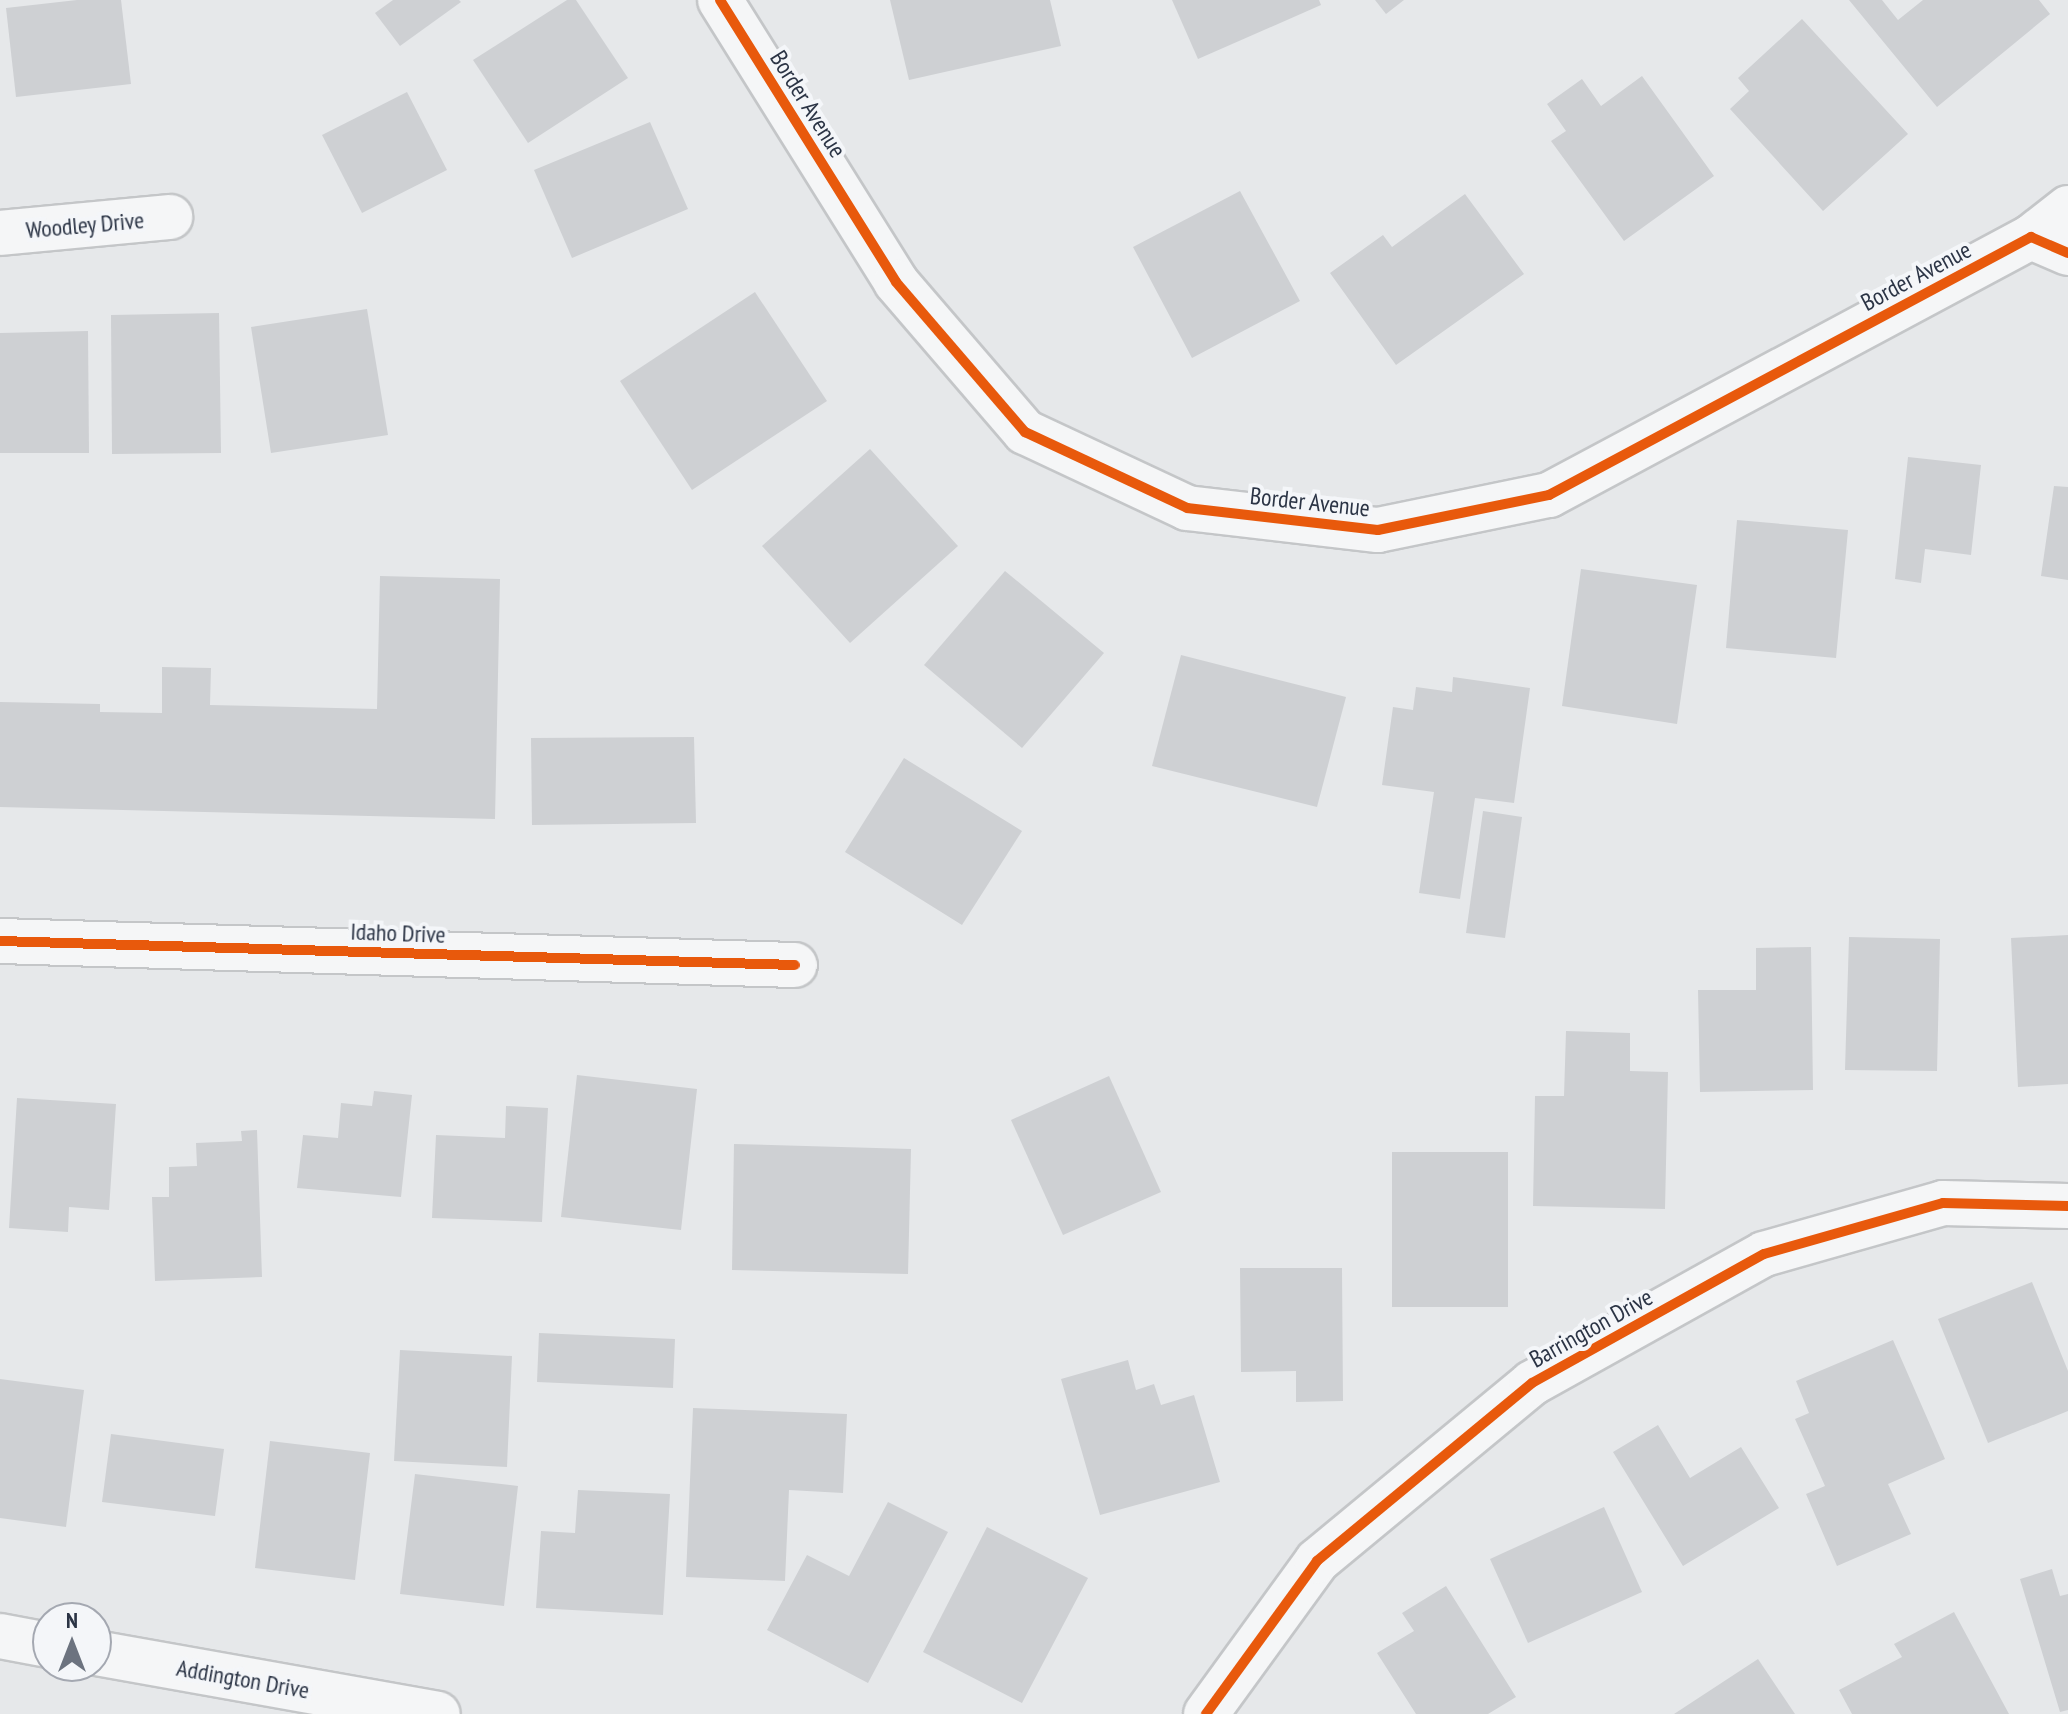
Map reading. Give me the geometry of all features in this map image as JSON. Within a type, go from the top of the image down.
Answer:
[{"type":"street","name":"Border Avenue","points":[[720,0],[896,282],[1025,432],[1187,508],[1378,530],[1549,495],[2049,245],[2068,208]]},
{"type":"street","name":"Woodley Drive","points":[[0,233],[170,217]]},
{"type":"street","name":"Idaho Drive","points":[[0,941],[795,965]]},
{"type":"street","name":"Barrington Drive","points":[[1206,1714],[1317,1561],[1532,1383],[1764,1254],[1943,1203],[2068,1206]]},
{"type":"street","points":[[0,1636],[32,1642]]},
{"type":"street","name":"Addington Drive","points":[[112,1656],[438,1714]]},
{"type":"building","points":[[77,0],[121,0],[131,84],[16,97],[6,8]]},
{"type":"building","points":[[393,0],[461,2],[400,46],[375,13]]},
{"type":"building","points":[[567,0],[576,0],[628,78],[528,143],[473,60]]},
{"type":"building","points":[[890,0],[1050,0],[1061,46],[909,80]]},
{"type":"building","points":[[1172,0],[1319,0],[1321,5],[1198,59]]},
{"type":"building","points":[[1375,0],[1404,0],[1386,14]]},
{"type":"building","points":[[1849,0],[1882,0],[1898,20],[1923,0],[2039,0],[2050,14],[1937,107]]},
{"type":"building","points":[[1802,19],[1908,134],[1823,211],[1730,109],[1749,91],[1738,78]]},
{"type":"building","points":[[1642,76],[1714,176],[1624,241],[1551,141],[1566,131],[1547,104],[1582,79],[1601,106]]},
{"type":"building","points":[[407,92],[447,170],[362,213],[322,135]]},
{"type":"building","points":[[650,122],[688,209],[572,258],[534,170]]},
{"type":"building","points":[[1240,191],[1300,301],[1192,358],[1133,247]]},
{"type":"building","points":[[1465,194],[1524,274],[1396,365],[1330,273],[1383,235],[1392,247]]},
{"type":"building","points":[[755,292],[827,401],[692,490],[620,381]]},
{"type":"building","points":[[367,309],[388,435],[271,453],[251,327]]},
{"type":"building","points":[[219,313],[221,453],[112,454],[111,315]]},
{"type":"building","points":[[88,331],[89,453],[0,453],[0,333]]},
{"type":"building","points":[[870,449],[958,546],[850,643],[762,546]]},
{"type":"building","points":[[1908,457],[1981,465],[1971,555],[1925,549],[1921,583],[1895,579]]},
{"type":"building","points":[[2054,486],[2068,487],[2068,580],[2041,576]]},
{"type":"building","points":[[1737,520],[1848,530],[1836,658],[1726,648]]},
{"type":"building","points":[[1581,569],[1697,585],[1677,724],[1562,706]]},
{"type":"building","points":[[1005,571],[1104,653],[1022,748],[924,665]]},
{"type":"building","points":[[380,576],[500,579],[495,819],[0,807],[0,702],[100,704],[100,712],[162,713],[162,667],[211,668],[210,705],[377,709]]},
{"type":"building","points":[[1181,655],[1346,697],[1317,807],[1152,766]]},
{"type":"building","points":[[1453,677],[1530,688],[1514,803],[1475,798],[1460,899],[1419,893],[1434,792],[1382,785],[1393,707],[1413,710],[1416,687],[1452,692]]},
{"type":"building","points":[[694,737],[696,823],[532,825],[531,738]]},
{"type":"building","points":[[904,758],[1022,831],[962,925],[845,852]]},
{"type":"building","points":[[1483,811],[1522,817],[1505,938],[1466,933]]},
{"type":"building","points":[[2068,935],[2068,1084],[2018,1087],[2011,938]]},
{"type":"building","points":[[1849,937],[1940,939],[1937,1071],[1845,1070]]},
{"type":"building","points":[[1811,947],[1813,1090],[1700,1092],[1698,990],[1756,990],[1756,948]]},
{"type":"building","points":[[1566,1031],[1630,1033],[1630,1071],[1668,1072],[1665,1209],[1533,1206],[1535,1096],[1564,1096]]},
{"type":"building","points":[[577,1075],[697,1089],[681,1230],[561,1217]]},
{"type":"building","points":[[1109,1076],[1161,1192],[1063,1235],[1011,1120]]},
{"type":"building","points":[[374,1091],[412,1095],[401,1197],[297,1188],[303,1135],[338,1138],[341,1103],[372,1106]]},
{"type":"building","points":[[17,1098],[116,1104],[109,1210],[69,1207],[68,1232],[9,1228]]},
{"type":"building","points":[[506,1106],[548,1108],[542,1222],[432,1218],[436,1135],[505,1138]]},
{"type":"building","points":[[257,1130],[262,1277],[155,1281],[152,1197],[169,1197],[169,1167],[197,1166],[196,1143],[242,1141],[241,1131]]},
{"type":"building","points":[[734,1144],[911,1149],[908,1274],[732,1270]]},
{"type":"building","points":[[1392,1152],[1508,1152],[1508,1307],[1392,1307]]},
{"type":"building","points":[[1240,1268],[1342,1268],[1343,1401],[1296,1402],[1296,1371],[1241,1372]]},
{"type":"building","points":[[2032,1282],[2068,1371],[2068,1411],[1988,1443],[1938,1319]]},
{"type":"building","points":[[539,1333],[675,1339],[673,1388],[537,1382]]},
{"type":"building","points":[[1893,1340],[1945,1459],[1888,1484],[1911,1534],[1837,1566],[1806,1494],[1825,1486],[1795,1419],[1809,1413],[1796,1381]]},
{"type":"building","points":[[400,1350],[512,1356],[507,1467],[394,1461]]},
{"type":"building","points":[[1128,1360],[1136,1390],[1154,1384],[1161,1405],[1194,1395],[1220,1482],[1100,1515],[1061,1379]]},
{"type":"building","points":[[0,1379],[84,1390],[66,1527],[0,1518]]},
{"type":"building","points":[[693,1408],[847,1414],[843,1493],[789,1490],[785,1581],[686,1577]]},
{"type":"building","points":[[1658,1425],[1690,1478],[1741,1447],[1779,1508],[1683,1566],[1613,1452]]},
{"type":"building","points":[[111,1434],[224,1449],[215,1516],[102,1502]]},
{"type":"building","points":[[270,1441],[370,1453],[355,1580],[255,1568]]},
{"type":"building","points":[[415,1474],[518,1486],[504,1606],[400,1594]]},
{"type":"building","points":[[578,1490],[670,1494],[663,1615],[536,1608],[541,1531],[575,1533]]},
{"type":"building","points":[[888,1502],[948,1532],[868,1683],[767,1630],[807,1555],[849,1576]]},
{"type":"building","points":[[1604,1507],[1642,1592],[1528,1643],[1490,1559]]},
{"type":"building","points":[[987,1527],[1088,1578],[1022,1703],[923,1652]]},
{"type":"building","points":[[2052,1569],[2060,1596],[2068,1594],[2068,1710],[2060,1712],[2020,1579]]},
{"type":"building","points":[[1446,1586],[1516,1697],[1488,1714],[1416,1714],[1377,1653],[1414,1631],[1402,1613]]},
{"type":"building","points":[[1954,1612],[2009,1714],[1852,1714],[1839,1690],[1902,1657],[1894,1644]]},
{"type":"building","points":[[1758,1659],[1795,1714],[1674,1714]]},
{"type":"cycle path","points":[[720,0],[896,282],[1025,432],[1187,508],[1378,530],[1549,495],[2031,237],[2068,253]]},
{"type":"cycle path","points":[[0,941],[795,965]]},
{"type":"cycle path","points":[[1206,1714],[1317,1561],[1532,1383],[1764,1254],[1943,1203],[2068,1206]]}]
